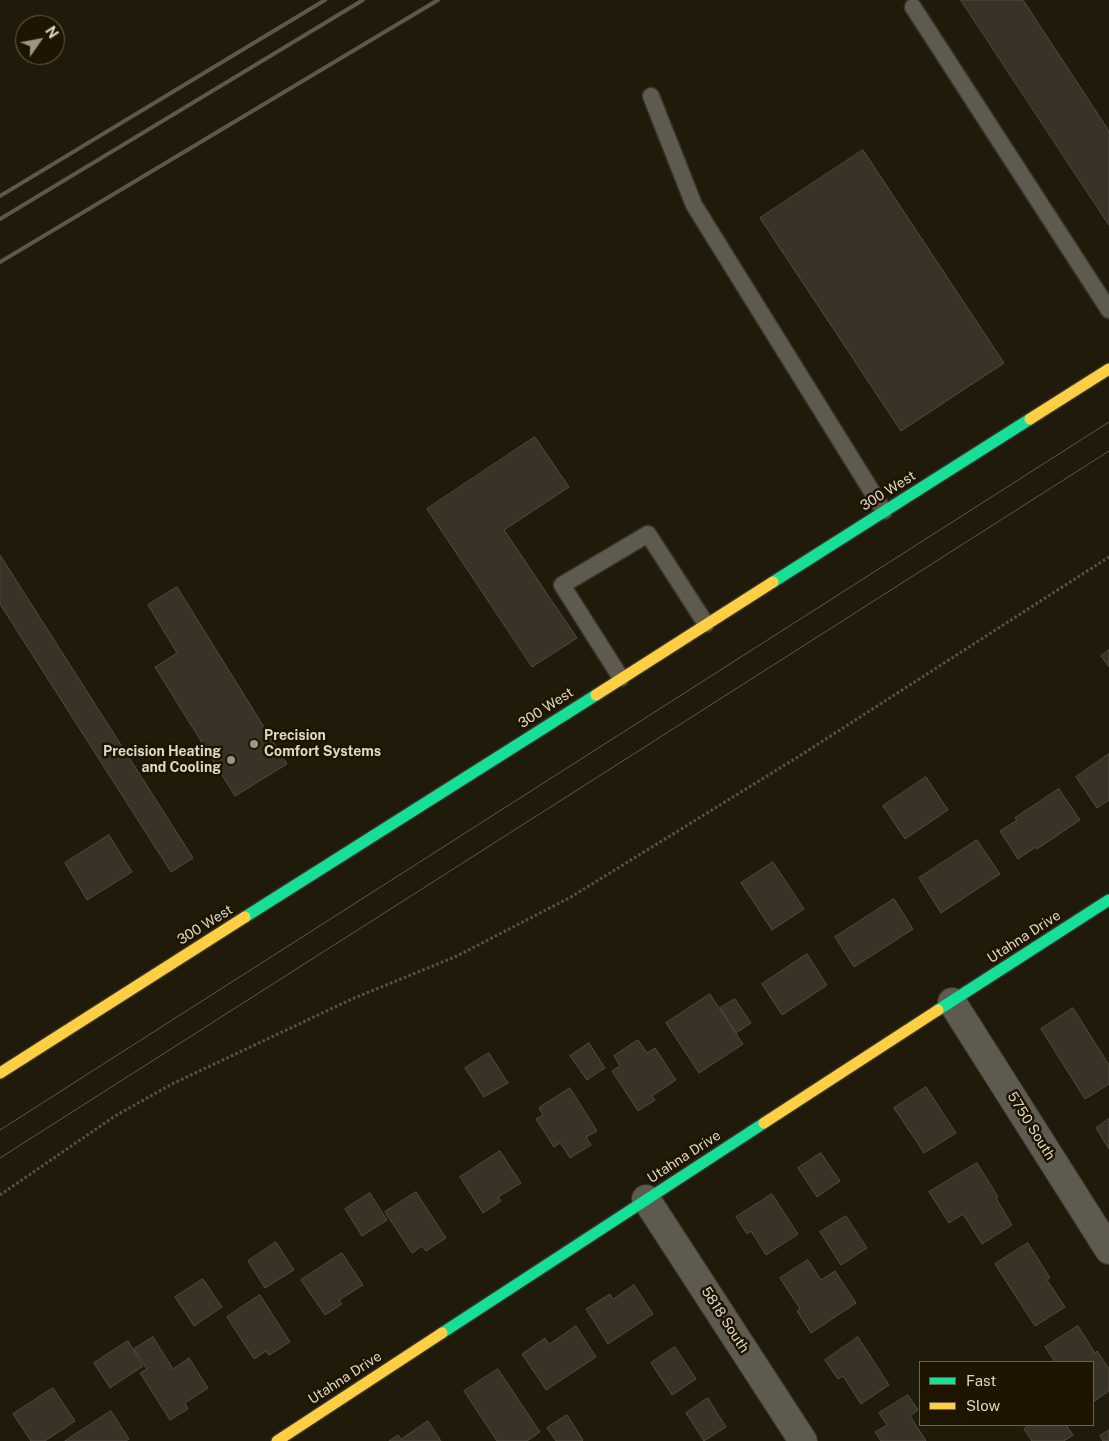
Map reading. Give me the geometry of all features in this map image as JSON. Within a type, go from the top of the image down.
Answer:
[{"type":"street","name":"300 West","points":[[0,1073],[1109,369]]},
{"type":"street","name":"Utahna Drive","points":[[277,1441],[646,1199],[1109,900]]},
{"type":"street","name":"5750 South","points":[[952,1002],[1109,1250]]},
{"type":"street","name":"5818 South","points":[[646,1199],[804,1441]]},
{"type":"lane","points":[[912,7],[1109,310]]},
{"type":"lane","points":[[651,96],[694,204],[884,512]]},
{"type":"lane","points":[[621,678],[562,585],[648,534],[706,624]]},
{"type":"path","points":[[0,1195],[109,1120],[172,1084],[352,999],[457,956],[571,897],[801,754],[1109,557]]},
{"type":"building","points":[[961,0],[1023,0],[1109,131],[1109,225]]},
{"type":"building","points":[[863,150],[1004,363],[901,431],[760,218]]},
{"type":"building","points":[[535,437],[569,487],[504,530],[577,638],[532,667],[427,509]]},
{"type":"building","points":[[0,555],[193,858],[171,872],[0,604]]},
{"type":"building","points":[[177,587],[287,764],[235,796],[155,667],[177,653],[148,605]]},
{"type":"building","points":[[1109,650],[1109,667],[1101,656]]},
{"type":"building","points":[[1109,754],[1109,800],[1097,808],[1076,777]]},
{"type":"building","points":[[926,777],[948,810],[905,839],[883,806]]},
{"type":"building","points":[[1059,789],[1080,820],[1037,849],[1036,847],[1018,859],[1000,831],[1017,820],[1015,818]]},
{"type":"building","points":[[109,835],[132,872],[87,900],[65,863]]},
{"type":"building","points":[[977,840],[1000,874],[941,913],[919,878]]},
{"type":"building","points":[[773,862],[804,909],[772,930],[741,883]]},
{"type":"building","points":[[894,899],[913,929],[854,967],[835,937]]},
{"type":"building","points":[[807,954],[827,985],[782,1015],[762,984]]},
{"type":"building","points":[[710,994],[743,1044],[699,1073],[666,1023]]},
{"type":"building","points":[[735,999],[751,1023],[736,1033],[720,1008]]},
{"type":"building","points":[[1073,1008],[1109,1065],[1109,1084],[1085,1099],[1041,1029]]},
{"type":"building","points":[[638,1040],[647,1053],[655,1048],[676,1080],[652,1096],[655,1100],[638,1111],[612,1071],[620,1066],[614,1056]]},
{"type":"building","points":[[589,1043],[605,1068],[587,1080],[570,1056]]},
{"type":"building","points":[[489,1053],[508,1083],[484,1097],[465,1068]]},
{"type":"building","points":[[926,1087],[956,1133],[924,1153],[894,1108]]},
{"type":"building","points":[[570,1088],[597,1131],[586,1137],[591,1145],[570,1158],[560,1143],[554,1147],[536,1119],[543,1115],[539,1108]]},
{"type":"building","points":[[1109,1119],[1109,1149],[1096,1128]]},
{"type":"building","points":[[500,1151],[521,1183],[498,1197],[501,1201],[483,1213],[460,1177]]},
{"type":"building","points":[[821,1153],[840,1181],[817,1197],[798,1168]]},
{"type":"building","points":[[977,1163],[998,1197],[996,1198],[1012,1225],[982,1244],[963,1214],[949,1223],[929,1192]]},
{"type":"building","points":[[416,1192],[446,1238],[426,1251],[422,1246],[412,1253],[385,1212]]},
{"type":"building","points":[[370,1193],[387,1220],[362,1236],[345,1209]]},
{"type":"building","points":[[772,1194],[798,1234],[766,1255],[751,1231],[747,1234],[736,1217]]},
{"type":"building","points":[[846,1216],[867,1248],[841,1265],[820,1232]]},
{"type":"building","points":[[276,1242],[294,1270],[265,1288],[248,1261]]},
{"type":"building","points":[[1028,1243],[1050,1278],[1047,1280],[1065,1307],[1035,1326],[995,1264]]},
{"type":"building","points":[[342,1253],[363,1285],[339,1300],[342,1304],[325,1315],[301,1280]]},
{"type":"building","points":[[808,1260],[821,1280],[835,1271],[856,1303],[811,1333],[797,1311],[800,1309],[780,1278]]},
{"type":"building","points":[[203,1279],[222,1307],[194,1326],[175,1297]]},
{"type":"building","points":[[634,1285],[653,1314],[608,1344],[586,1309],[610,1294],[613,1299]]},
{"type":"building","points":[[260,1295],[290,1342],[269,1355],[266,1351],[254,1359],[227,1317]]},
{"type":"building","points":[[576,1326],[596,1357],[546,1390],[522,1354],[545,1338],[549,1344]]},
{"type":"building","points":[[1078,1326],[1095,1353],[1097,1351],[1109,1369],[1109,1391],[1094,1401],[1094,1361],[1054,1361],[1045,1347]]},
{"type":"building","points":[[153,1337],[173,1369],[189,1358],[208,1388],[185,1403],[188,1409],[170,1420],[140,1373],[147,1369],[134,1349]]},
{"type":"building","points":[[858,1337],[889,1385],[861,1404],[843,1376],[838,1379],[825,1360]]},
{"type":"building","points":[[128,1341],[143,1366],[110,1388],[94,1363]]},
{"type":"building","points":[[675,1347],[696,1379],[672,1395],[651,1363]]},
{"type":"building","points":[[498,1369],[540,1432],[527,1441],[497,1441],[464,1391]]},
{"type":"building","points":[[53,1388],[75,1421],[45,1441],[31,1441],[13,1414]]},
{"type":"building","points":[[908,1395],[918,1410],[910,1416],[926,1441],[881,1441],[875,1432],[887,1425],[879,1413]]},
{"type":"building","points":[[708,1398],[726,1427],[704,1441],[686,1413]]},
{"type":"building","points":[[111,1411],[129,1439],[126,1441],[65,1441]]},
{"type":"building","points":[[567,1415],[582,1441],[556,1441],[547,1428]]},
{"type":"building","points":[[428,1421],[441,1441],[389,1441],[398,1435],[401,1439]]},
{"type":"building","points":[[1028,1426],[1067,1426],[1073,1435],[1064,1441],[1032,1441],[1024,1429]]},
{"type":"building","points":[[1109,1430],[1109,1441],[1103,1441],[1100,1436]]},
{"type":"tram line","points":[[0,1130],[1109,422]]},
{"type":"tram line","points":[[0,1158],[1109,451]]},
{"type":"railway","points":[[0,196],[325,0]]},
{"type":"railway","points":[[0,219],[363,0]]},
{"type":"railway","points":[[0,262],[438,0]]},
{"type":"traffic: fast","points":[[773,582],[1030,419]]},
{"type":"traffic: fast","points":[[245,917],[596,695]]},
{"type":"traffic: fast","points":[[938,1010],[1109,900]]},
{"type":"traffic: fast","points":[[442,1333],[764,1123]]},
{"type":"traffic: slow","points":[[1030,419],[1109,369]]},
{"type":"traffic: slow","points":[[596,695],[773,582]]},
{"type":"traffic: slow","points":[[0,1073],[245,917]]},
{"type":"traffic: slow","points":[[764,1123],[938,1010]]},
{"type":"traffic: slow","points":[[277,1441],[442,1333]]},
{"type":"place","name":"Precision Comfort Systems","points":[[254,744]]},
{"type":"place","name":"Precision Heating and Cooling","points":[[231,760]]}]
